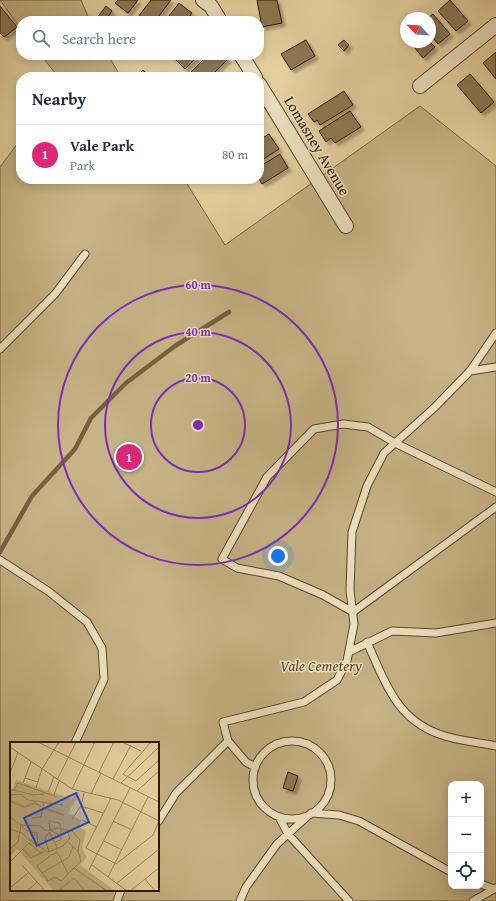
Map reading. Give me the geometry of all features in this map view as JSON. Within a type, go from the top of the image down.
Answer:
[{"type":"street","points":[[210,2],[217,16]]},
{"type":"street","points":[[420,86],[496,25]]},
{"type":"street","points":[[244,60],[252,72]]},
{"type":"street","name":"Lomasney Avenue","points":[[264,92],[346,226]]},
{"type":"lane","points":[[0,349],[55,294],[85,254]]},
{"type":"lane","points":[[255,767],[246,762],[228,741],[223,722],[304,702],[337,680],[347,661],[354,624],[350,590],[352,532],[367,486],[384,453],[435,407],[470,371],[496,333]]},
{"type":"lane","points":[[470,371],[496,367]]},
{"type":"lane","points":[[353,612],[324,595],[280,576],[237,568],[222,559],[266,477],[314,429],[343,424],[368,427],[395,443],[496,492]]},
{"type":"lane","points":[[353,612],[496,507]]},
{"type":"lane","points":[[0,560],[48,591],[87,622],[102,648],[104,679],[75,742]]},
{"type":"lane","points":[[349,652],[392,631],[436,634],[496,623]]},
{"type":"lane","points":[[367,642],[394,699],[413,721],[439,734],[496,746]]},
{"type":"lane","points":[[159,820],[176,793],[212,760],[228,741]]},
{"type":"lane","points":[[240,901],[246,888],[277,844],[311,813],[323,803],[330,788],[330,774],[326,761],[320,752],[309,744],[298,741],[285,741],[271,747],[258,759],[255,767],[253,786],[258,799],[267,810],[279,817],[294,819],[311,813],[339,816],[359,821],[448,870]]},
{"type":"lane","points":[[279,817],[288,834],[340,890],[348,901]]},
{"type":"lane","points":[[484,885],[495,889]]},
{"type":"lane","points":[[473,901],[495,889]]},
{"type":"lane","points":[[117,901],[120,891]]},
{"type":"green space","points":[[0,0],[81,0],[88,16],[16,16],[16,22]]},
{"type":"green space","points":[[45,60],[111,60],[118,72],[54,72]]},
{"type":"green space","name":"Vale Cemetery","points":[[420,106],[496,166],[496,901],[0,901],[0,167],[16,146],[16,184],[187,184],[225,245]]},
{"type":"building","points":[[118,0],[138,0],[128,13],[115,3]]},
{"type":"building","points":[[151,0],[171,0],[159,16],[139,16]]},
{"type":"building","points":[[257,0],[277,0],[282,23],[264,27],[264,16],[260,16]]},
{"type":"building","points":[[450,0],[468,21],[456,31],[438,11]]},
{"type":"building","points":[[179,3],[192,13],[190,16],[169,16]]},
{"type":"building","points":[[0,6],[16,28],[4,37],[0,33]]},
{"type":"building","points":[[106,6],[112,11],[108,16],[98,16]]},
{"type":"building","points":[[436,18],[450,34],[438,44],[436,42]]},
{"type":"building","points":[[306,40],[315,56],[291,70],[281,54]]},
{"type":"building","points":[[344,40],[349,45],[344,51],[338,45]]},
{"type":"building","points":[[415,48],[434,48],[423,58]]},
{"type":"building","points":[[496,52],[496,79],[483,63]]},
{"type":"building","points":[[176,60],[194,60],[185,69]]},
{"type":"building","points":[[203,60],[227,60],[215,72],[191,72]]},
{"type":"building","points":[[470,74],[494,102],[481,113],[457,85]]},
{"type":"building","points":[[344,91],[353,105],[320,125],[317,120],[314,122],[308,114]]},
{"type":"building","points":[[350,111],[361,127],[335,143],[331,138],[326,142],[319,131]]},
{"type":"building","points":[[269,134],[279,149],[264,159],[264,137]]},
{"type":"building","points":[[280,154],[288,168],[264,183],[264,164]]},
{"type":"building","points":[[288,772],[298,776],[293,791],[283,788]]},
{"type":"waterway","points":[[0,552],[32,496],[75,449],[91,418],[126,383],[175,346],[229,312]]},
{"type":"place","name":"Vale Park","points":[[129,457]]}]
